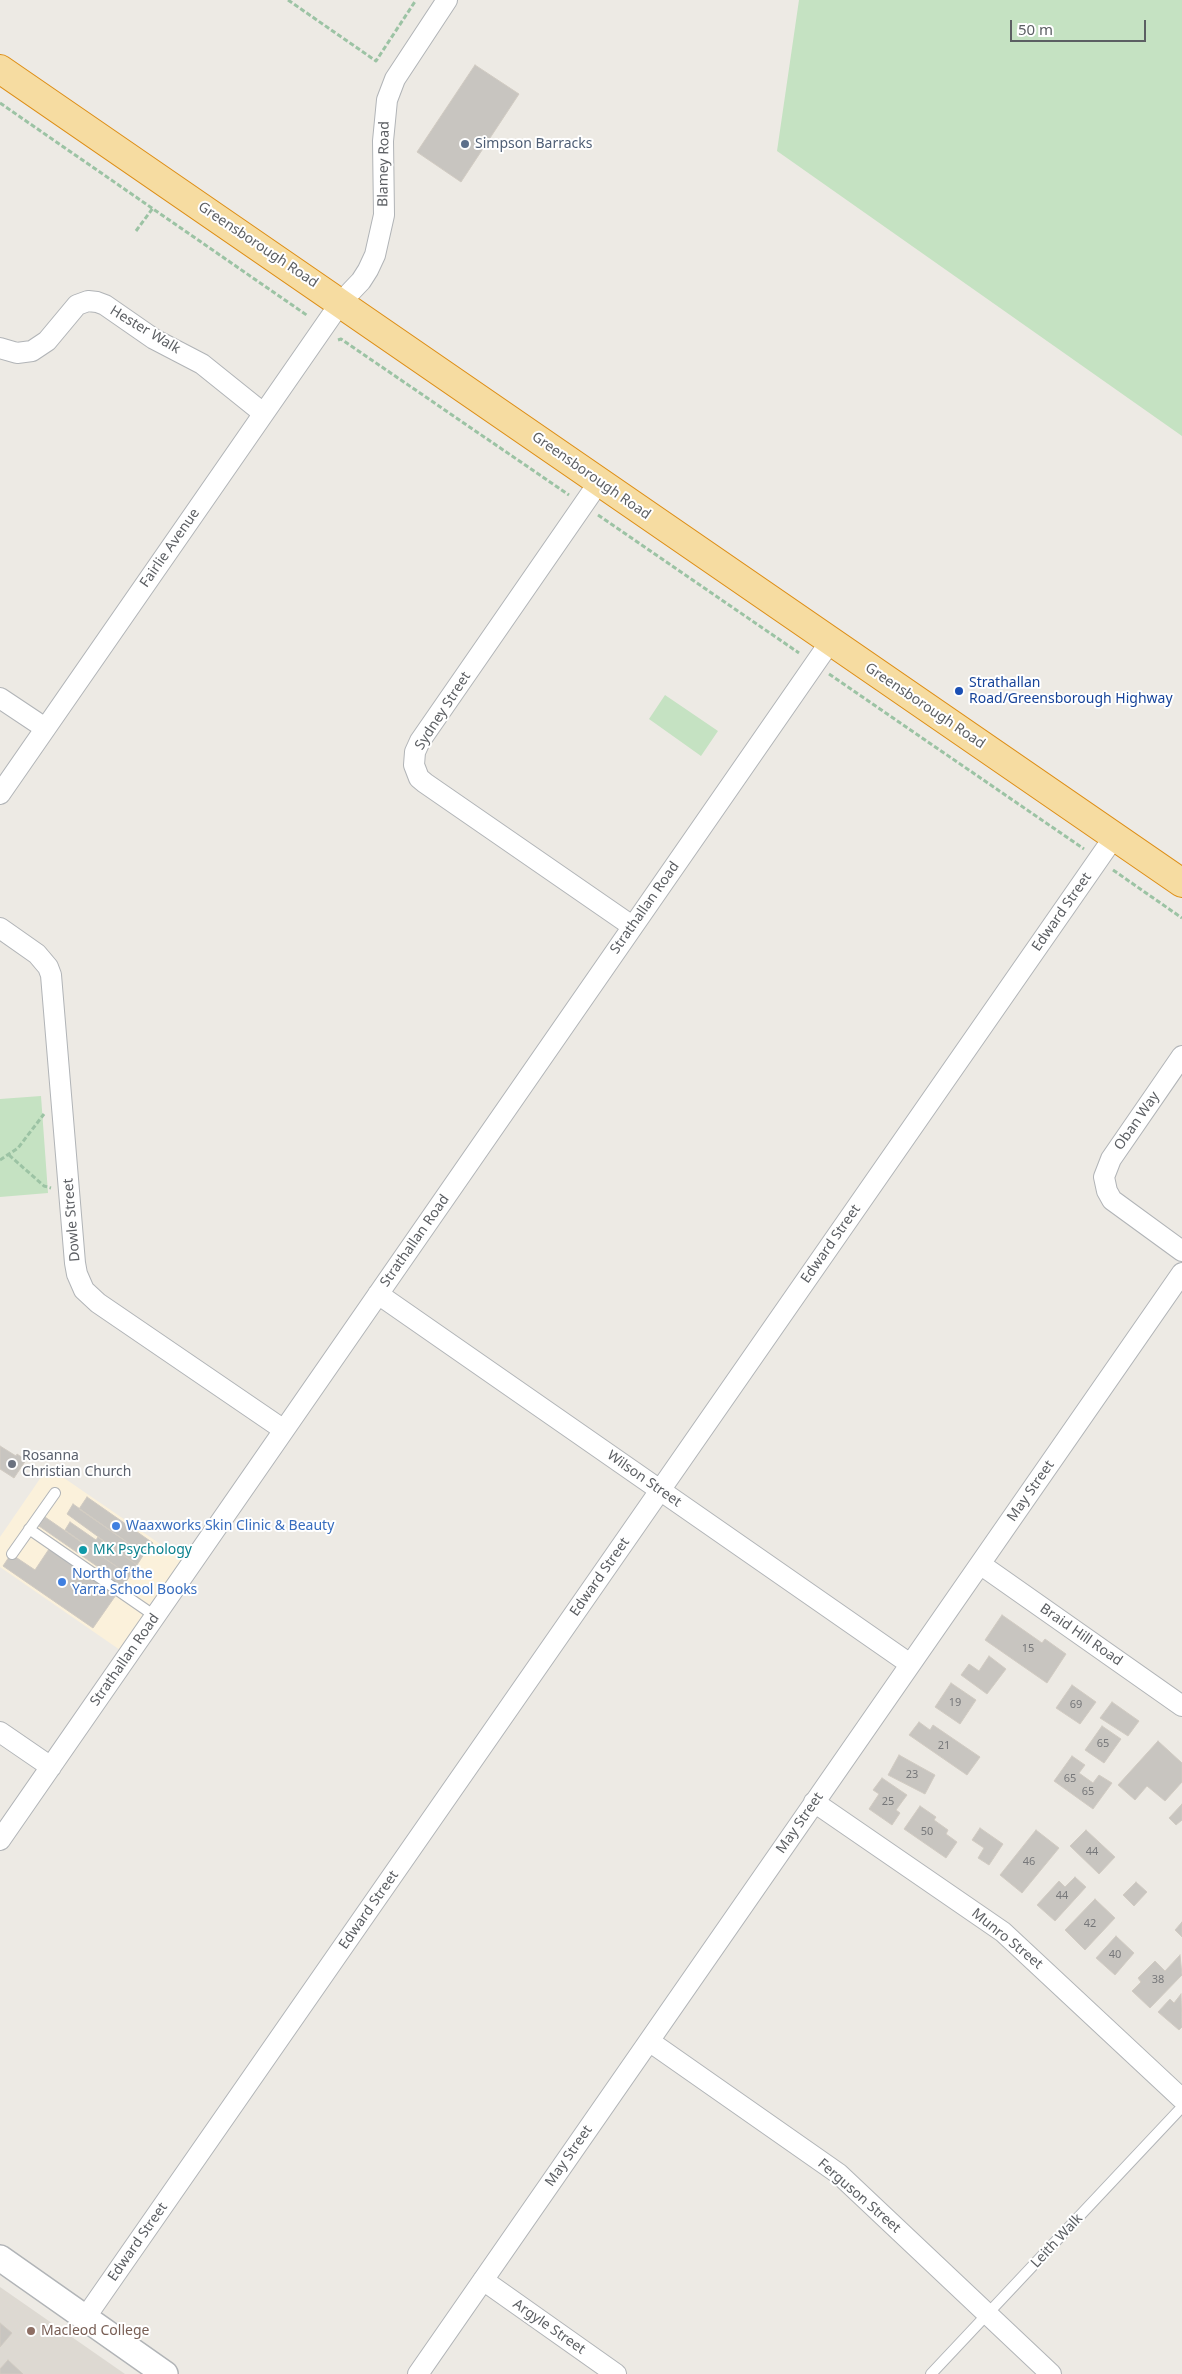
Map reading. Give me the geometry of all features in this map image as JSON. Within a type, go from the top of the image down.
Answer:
[{"type":"highway","name":"Greensborough Road","points":[[0,69],[600,482],[822,653],[1114,836],[1182,883]]},
{"type":"street","name":"Blamey Road","points":[[340,302],[361,281],[368,270],[375,255],[382,230],[385,199],[384,126],[387,100],[395,79],[447,0]]},
{"type":"street","name":"Hester Walk","points":[[0,348],[18,353],[32,351],[47,341],[77,305],[88,301],[96,302],[105,305],[165,345],[202,364],[263,413]]},
{"type":"street","name":"Fairlie Avenue","points":[[0,794],[340,302]]},
{"type":"street","name":"Sydney Street","points":[[600,482],[420,741],[415,752],[414,765],[419,778],[425,783],[632,926]]},
{"type":"street","name":"Strathallan Road","points":[[0,1840],[822,653]]},
{"type":"street","points":[[0,698],[45,728]]},
{"type":"street","name":"Edward Street","points":[[85,2318],[1114,836]]},
{"type":"street","name":"Dowle Street","points":[[0,928],[37,954],[52,975],[75,1263],[77,1274],[84,1290],[98,1304],[284,1430]]},
{"type":"street","name":"Oban Way","points":[[1182,1056],[1111,1159],[1104,1177],[1107,1191],[1120,1207],[1182,1251]]},
{"type":"street","name":"May Street","points":[[418,2374],[1182,1273]]},
{"type":"street","name":"Wilson Street","points":[[378,1294],[910,1664]]},
{"type":"street","name":"Braid Hill Road","points":[[980,1564],[1182,1706]]},
{"type":"street","points":[[0,1732],[51,1767]]},
{"type":"street","name":"Munro Street","points":[[814,1802],[1003,1932],[1182,2099]]},
{"type":"street","name":"Ferguson Street","points":[[649,2041],[839,2174],[1051,2374]]},
{"type":"street","points":[[0,2258],[165,2374]]},
{"type":"street","name":"Argyle Street","points":[[483,2280],[616,2374]]},
{"type":"lane","points":[[12,1554],[55,1493]]},
{"type":"lane","points":[[29,1529],[155,1616]]},
{"type":"lane","name":"Leith Walk","points":[[931,2374],[1182,2108]]},
{"type":"path","points":[[288,0],[376,61],[416,0]]},
{"type":"path","points":[[0,103],[308,316],[306,320],[336,340],[342,339],[584,505],[822,653],[1098,860],[1182,918]]},
{"type":"path","points":[[136,231],[154,208]]},
{"type":"path","points":[[0,1160],[18,1148],[46,1113]]},
{"type":"path","points":[[9,1155],[44,1186],[52,1188]]},
{"type":"shaded area","points":[[48,1467],[182,1559],[120,1650],[0,1567],[0,1537]]},
{"type":"shaded area","name":"Macleod College","points":[[0,2287],[125,2374],[0,2374]]},
{"type":"green space","points":[[799,0],[1182,0],[1182,436],[777,151]]},
{"type":"green space","points":[[665,695],[718,731],[701,756],[649,719]]},
{"type":"green space","points":[[41,1096],[48,1193],[0,1197],[0,1099]]},
{"type":"building","points":[[475,65],[519,94],[461,182],[417,152]]},
{"type":"building","name":"Rosanna Christian Church","points":[[0,1446],[26,1460],[14,1478],[0,1469]]},
{"type":"building","name":"Waaxworks Skin Clinic & Beauty","points":[[87,1497],[153,1543],[144,1554],[79,1509]]},
{"type":"building","points":[[73,1504],[144,1554],[137,1565],[67,1514]]},
{"type":"building","name":"MK Psychology","points":[[45,1517],[130,1576],[122,1587],[99,1571],[101,1569],[39,1526]]},
{"type":"building","points":[[70,1522],[96,1540],[98,1537],[103,1541],[102,1543],[113,1551],[115,1549],[137,1565],[130,1576],[65,1530]]},
{"type":"building","name":"North of the Yarra School Books","points":[[49,1549],[116,1595],[93,1628],[3,1566],[11,1554],[35,1570]]},
{"type":"building","points":[[1002,1615],[1042,1643],[1045,1639],[1066,1654],[1047,1683],[985,1640]]},
{"type":"building","points":[[989,1656],[1006,1669],[987,1694],[961,1675],[969,1664],[979,1671]]},
{"type":"building","points":[[951,1683],[976,1700],[960,1724],[935,1707]]},
{"type":"building","points":[[1072,1685],[1096,1702],[1080,1724],[1056,1708]]},
{"type":"building","points":[[1112,1702],[1139,1721],[1128,1736],[1100,1718]]},
{"type":"building","points":[[919,1722],[930,1730],[933,1725],[980,1757],[967,1775],[909,1735]]},
{"type":"building","points":[[1102,1726],[1121,1739],[1104,1763],[1085,1750]]},
{"type":"building","points":[[1158,1741],[1182,1763],[1182,1782],[1165,1801],[1147,1786],[1135,1800],[1118,1785]]},
{"type":"building","points":[[899,1755],[935,1775],[925,1794],[888,1775]]},
{"type":"building","points":[[1072,1756],[1085,1765],[1079,1773],[1093,1783],[1099,1775],[1112,1783],[1093,1809],[1054,1781]]},
{"type":"building","points":[[882,1778],[907,1795],[896,1810],[900,1813],[892,1825],[869,1809],[879,1794],[873,1790]]},
{"type":"building","points":[[1182,1804],[1182,1820],[1176,1825],[1169,1818]]},
{"type":"building","points":[[920,1806],[936,1817],[934,1820],[948,1830],[946,1834],[957,1842],[946,1858],[904,1829]]},
{"type":"building","points":[[980,1828],[1003,1844],[989,1865],[978,1858],[984,1848],[972,1840]]},
{"type":"building","points":[[1036,1830],[1059,1848],[1022,1893],[1000,1875]]},
{"type":"building","points":[[1086,1830],[1115,1857],[1099,1874],[1070,1846]]},
{"type":"building","points":[[1075,1877],[1086,1887],[1055,1921],[1037,1905],[1059,1881],[1065,1887]]},
{"type":"building","points":[[1136,1882],[1147,1892],[1134,1906],[1123,1895]]},
{"type":"building","points":[[1095,1899],[1115,1918],[1085,1950],[1065,1930]]},
{"type":"building","points":[[1182,1922],[1182,1937],[1175,1930]]},
{"type":"building","points":[[1116,1936],[1134,1953],[1115,1975],[1096,1958]]},
{"type":"building","points":[[1180,1955],[1182,1975],[1150,2008],[1132,1991],[1141,1982],[1138,1978],[1155,1961],[1165,1971]]},
{"type":"building","points":[[1181,1994],[1182,2027],[1179,2030],[1158,2012],[1170,1999],[1174,2003]]},
{"type":"building","points":[[0,2323],[12,2333],[0,2347]]},
{"type":"building","points":[[8,2360],[23,2374],[0,2374],[0,2369]]},
{"type":"place","name":"Simpson Barracks","points":[[465,144]]},
{"type":"place","name":"Strathallan Road/Greensborough Highway","points":[[959,691]]},
{"type":"place","name":"Rosanna Christian Church","points":[[12,1464]]},
{"type":"place","name":"Waaxworks Skin Clinic & Beauty","points":[[116,1526]]},
{"type":"place","name":"MK Psychology","points":[[83,1550]]},
{"type":"place","name":"North of the Yarra School Books","points":[[62,1582]]},
{"type":"place","name":"Macleod College","points":[[31,2331]]}]
